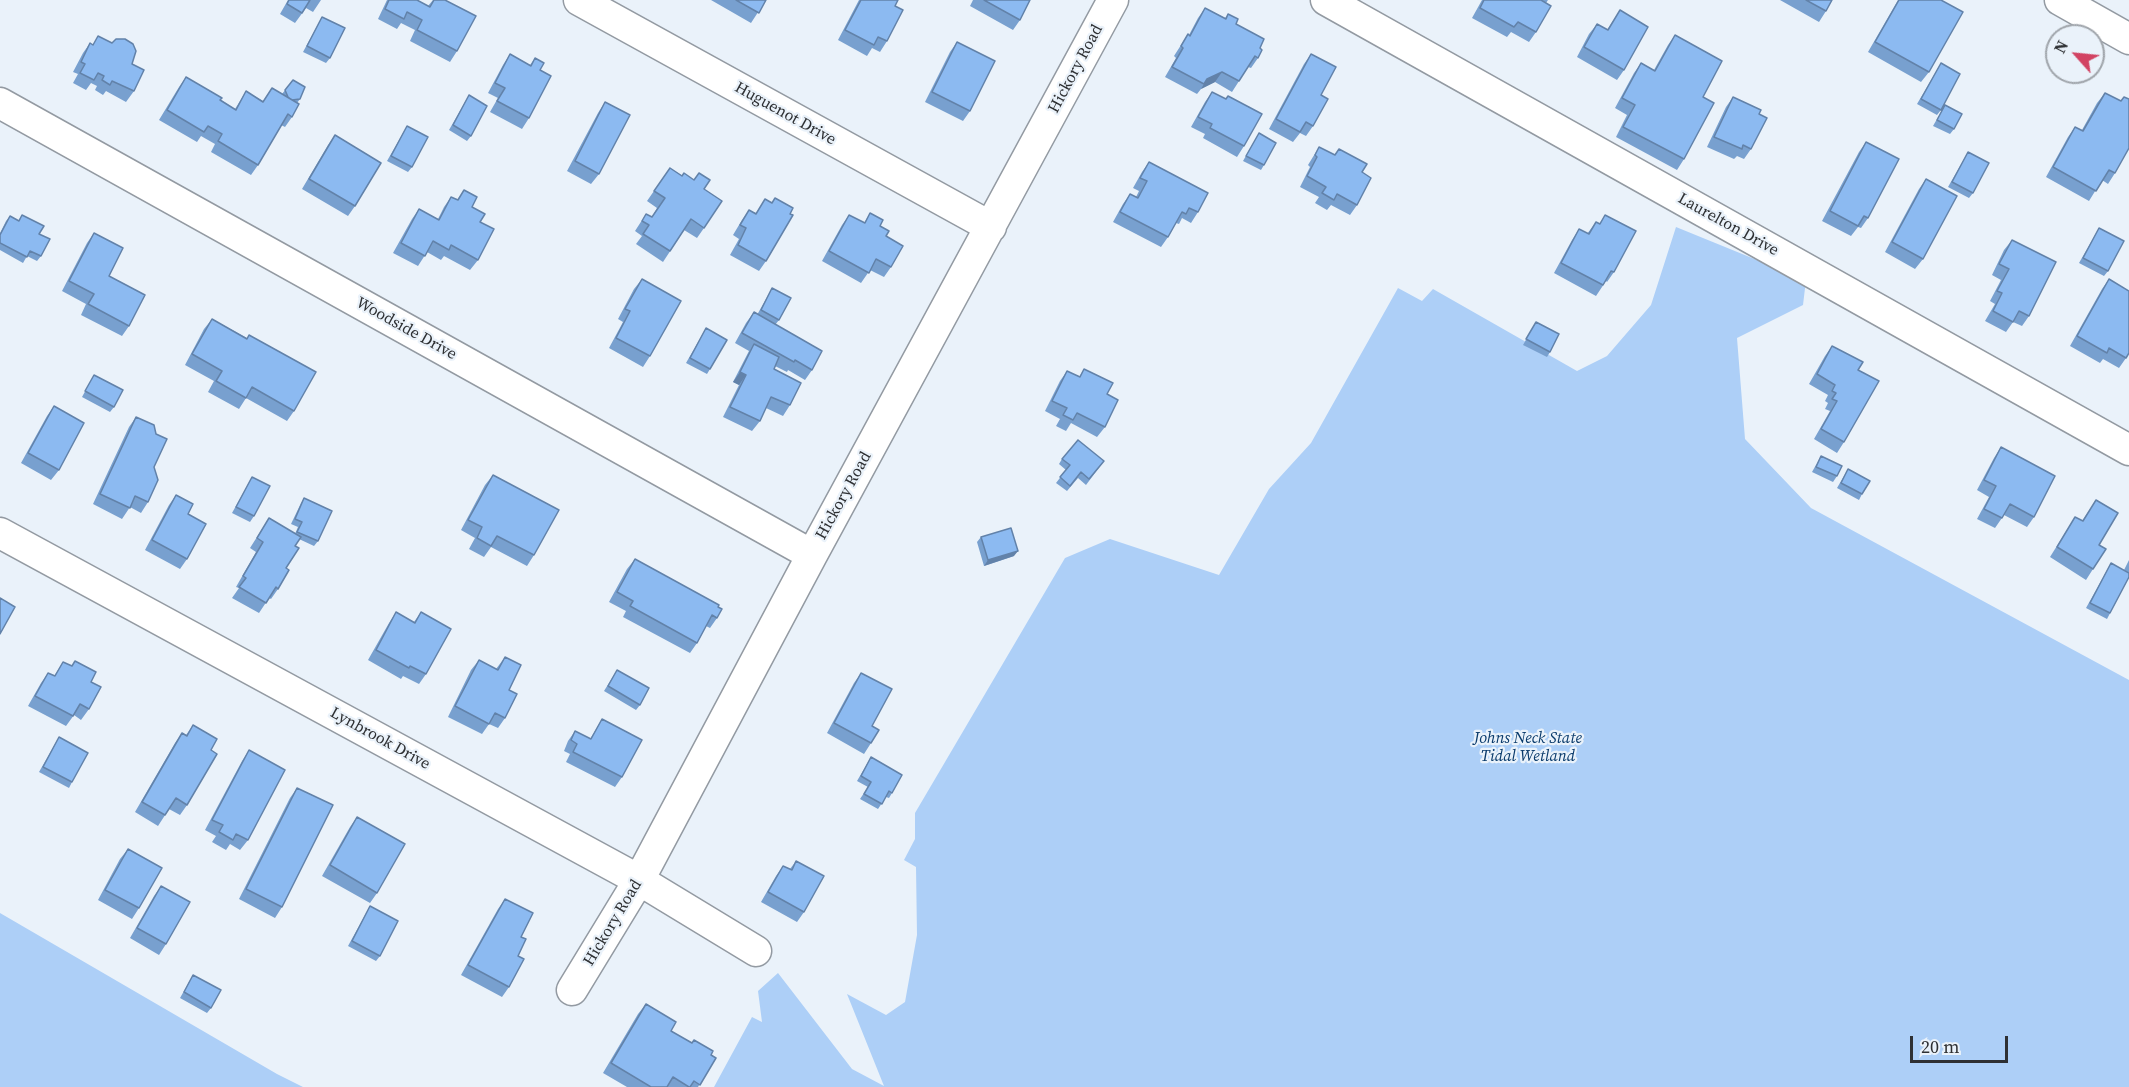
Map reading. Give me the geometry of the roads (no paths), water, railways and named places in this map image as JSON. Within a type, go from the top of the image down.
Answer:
[{"type":"street","name":"Huguenot Drive","points":[[579,0],[991,227]]},
{"type":"street","name":"Hickory Road","points":[[572,990],[639,880],[812,555],[1113,0]]},
{"type":"street","name":"Laurelton Drive","points":[[1326,0],[2129,450]]},
{"type":"street","points":[[2060,0],[2129,39]]},
{"type":"street","name":"Woodside Drive","points":[[0,103],[812,555]]},
{"type":"street","name":"Lynbrook Drive","points":[[0,532],[639,880],[756,951]]},
{"type":"park label","name":"Johns Neck State Tidal Wetland","points":[[1528,748]]}]
